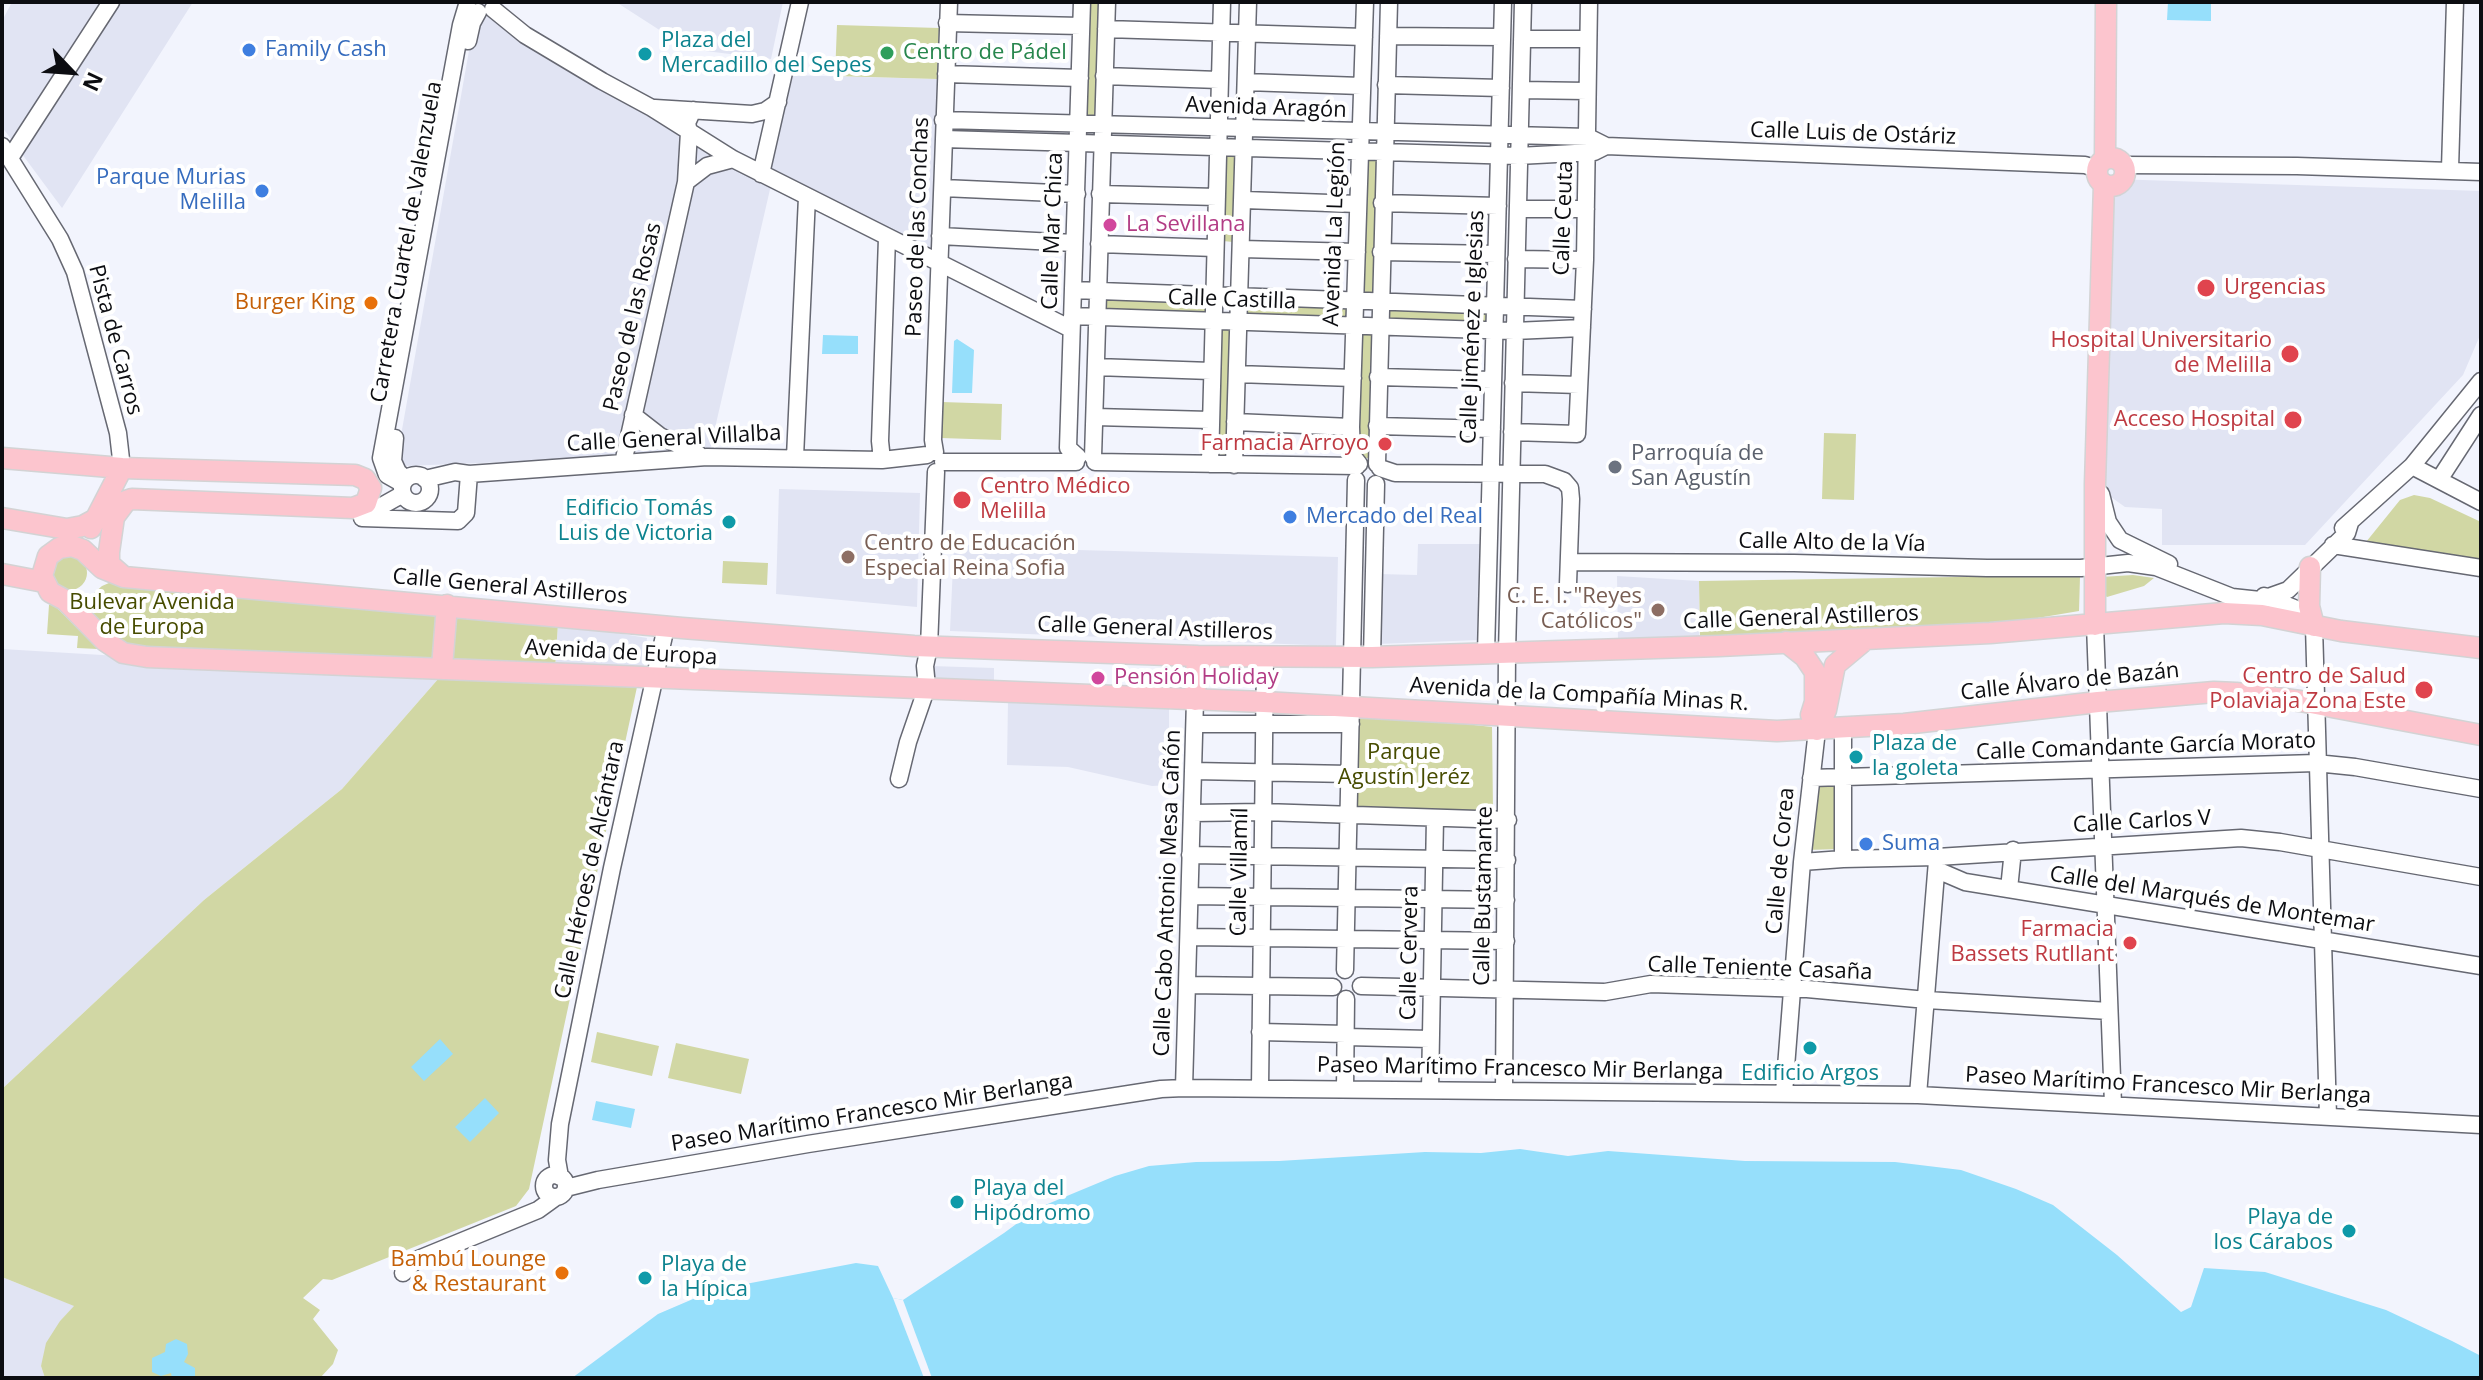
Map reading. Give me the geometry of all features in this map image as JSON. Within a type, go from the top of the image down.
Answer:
[{"type":"main road","points":[[2095,625],[2102,566],[2095,484],[2107,169],[2106,2]]},
{"type":"main road","points":[[2,458],[122,468],[357,476],[369,483],[371,494],[357,513],[306,505],[141,498],[126,501],[114,517],[108,560],[113,570],[124,577]]},
{"type":"main road","points":[[122,468],[126,501]]},
{"type":"main road","points":[[2,574],[44,582],[43,569],[48,556],[59,548],[72,546],[86,535],[122,468]]},
{"type":"main road","points":[[2,518],[67,529],[96,519]]},
{"type":"main road","name":"Calle General Astilleros","points":[[72,546],[83,550],[102,568],[124,577],[666,627],[929,647],[1197,656],[1372,657],[1865,640],[2224,613],[2262,615],[2314,626],[2481,648]]},
{"type":"main road","points":[[2310,567],[2309,606],[2314,626]]},
{"type":"main road","name":"Avenida de Europa","points":[[44,582],[50,592],[65,600],[105,641],[133,656],[1264,702]]},
{"type":"main road","points":[[442,667],[447,605]]},
{"type":"main road","points":[[1811,730],[1826,710],[1835,665],[1865,640]]},
{"type":"main road","points":[[1786,642],[1805,657],[1815,672],[1811,730]]},
{"type":"main road","points":[[1195,700],[1197,656]]},
{"type":"main road","name":"Calle Álvaro de Bazán","points":[[1811,730],[2214,692],[2315,703],[2481,735]]},
{"type":"main road","name":"Avenida de la Compañía Minas R.","points":[[1264,702],[1350,715],[1507,715],[1777,731],[1811,730]]},
{"type":"street","points":[[6,152],[111,2]]},
{"type":"street","points":[[761,174],[800,2]]},
{"type":"street","name":"Paseo de las Conchas","points":[[899,779],[927,687],[925,666],[929,647],[933,440],[949,2]]},
{"type":"street","name":"Calle Mar Chica","points":[[1082,2],[1068,448],[1086,459],[1095,417],[1107,2]]},
{"type":"street","points":[[1210,464],[1222,2]]},
{"type":"street","points":[[1234,465],[1248,2]]},
{"type":"street","name":"Avenida La Legión","points":[[1345,970],[1357,472],[1352,455],[1351,427],[1365,2]]},
{"type":"street","name":"Avenida La Legión","points":[[1372,657],[1381,474],[1377,426],[1389,2]]},
{"type":"street","name":"Calle Jiménez e Iglesias","points":[[1486,653],[1503,2]]},
{"type":"street","name":"Calle Jiménez e Iglesias","points":[[1507,653],[1523,2]]},
{"type":"street","name":"Calle Ceuta","points":[[1512,432],[1577,434],[1585,260],[1589,2]]},
{"type":"street","points":[[2450,169],[2455,2]]},
{"type":"street","points":[[480,6],[761,174],[939,263],[1072,323]]},
{"type":"street","name":"Carretera Cuartel de Valenzuela","points":[[382,465],[450,82],[480,6]]},
{"type":"street","name":"Carretera Cuartel de Valenzuela","points":[[404,486],[395,467],[393,450],[471,29],[480,6]]},
{"type":"street","points":[[947,23],[1081,26]]},
{"type":"street","points":[[1106,29],[1364,37]]},
{"type":"street","points":[[1388,36],[1502,37]]},
{"type":"street","points":[[1522,39],[1588,39]]},
{"type":"street","points":[[946,74],[1080,78]]},
{"type":"street","points":[[1104,76],[1219,80]]},
{"type":"street","points":[[1246,82],[1361,86]]},
{"type":"street","points":[[1386,85],[1501,88]]},
{"type":"street","points":[[1521,90],[1587,91]]},
{"type":"street","points":[[652,108],[759,113],[778,102]]},
{"type":"street","name":"Paseo de las Rosas","points":[[623,463],[686,182],[687,118],[693,110]]},
{"type":"street","points":[[759,113],[765,121],[770,140]]},
{"type":"street","name":"Avenida Aragón","points":[[943,120],[1499,134],[1588,145]]},
{"type":"street","name":"Avenida Aragón","points":[[944,139],[1518,156],[1588,145]]},
{"type":"street","name":"Calle Luis de Ostáriz","points":[[1588,145],[2085,165],[2107,169],[2450,169],[2481,172]]},
{"type":"street","name":"Pista de Carros","points":[[6,152],[60,239],[75,272],[118,433],[122,468]]},
{"type":"street","points":[[686,182],[707,166],[733,159]]},
{"type":"street","points":[[943,188],[1077,194]]},
{"type":"street","points":[[1100,194],[1217,197]]},
{"type":"street","points":[[795,457],[807,197]]},
{"type":"street","points":[[1244,200],[1358,204]]},
{"type":"street","points":[[1382,203],[1498,206]]},
{"type":"street","points":[[1518,209],[1586,209]]},
{"type":"street","points":[[940,236],[1074,243]]},
{"type":"street","points":[[882,460],[880,441],[887,238]]},
{"type":"street","points":[[1099,244],[1215,248]]},
{"type":"street","points":[[1242,249],[1357,252]]},
{"type":"street","points":[[1381,252],[1496,254]]},
{"type":"street","points":[[1516,259],[1585,260]]},
{"type":"street","name":"Calle Castilla","points":[[1073,290],[1583,309]]},
{"type":"street","name":"Calle Castilla","points":[[1072,323],[1096,318],[1514,331],[1582,328]]},
{"type":"street","points":[[1096,367],[1211,371]]},
{"type":"street","points":[[1237,374],[1353,378]]},
{"type":"street","points":[[1378,377],[1492,380]]},
{"type":"street","points":[[2261,594],[2295,576],[2338,531],[2412,466],[2481,381]]},
{"type":"street","points":[[1513,383],[1579,385]]},
{"type":"street","points":[[633,415],[675,445],[707,457]]},
{"type":"street","points":[[2439,480],[2481,415]]},
{"type":"street","points":[[1095,417],[1210,420]]},
{"type":"street","points":[[1235,422],[1351,427]]},
{"type":"street","points":[[1377,426],[1492,429]]},
{"type":"street","name":"Calle General Villalba","points":[[426,488],[469,474],[707,457],[934,462],[1086,459],[1335,467],[1357,472]]},
{"type":"street","points":[[1381,474],[1368,460],[1357,472],[1363,486],[1381,474],[1511,473],[1556,476],[1570,488],[1568,584]]},
{"type":"street","points":[[357,476],[372,474],[382,465],[387,475],[404,486],[415,503],[424,500],[426,488],[416,475],[404,486],[357,513]]},
{"type":"street","points":[[2412,466],[2481,502]]},
{"type":"street","points":[[357,513],[458,521],[466,513],[469,474]]},
{"type":"street","points":[[2095,484],[2101,493],[2108,522],[2120,540],[2225,588],[2261,594],[2294,608],[2314,626],[2328,1110]]},
{"type":"street","points":[[2224,613],[2240,599],[2288,590],[2347,533],[2350,523]]},
{"type":"street","points":[[2333,545],[2481,568]]},
{"type":"street","name":"Calle Alto de la Vía","points":[[1569,562],[1987,568],[2128,563],[2156,567],[2240,599]]},
{"type":"street","points":[[1352,591],[1374,591]]},
{"type":"street","points":[[2095,625],[2113,1104]]},
{"type":"street","name":"Calle Héroes de Alcántara","points":[[555,1186],[560,1124],[612,868],[666,627]]},
{"type":"street","name":"Calle Bustamante","points":[[1504,1091],[1507,653]]},
{"type":"street","name":"Calle Villamíl","points":[[1260,1088],[1265,657]]},
{"type":"street","name":"Calle Cabo Antonio Mesa Cañón","points":[[1184,1088],[1195,700]]},
{"type":"street","points":[[1195,724],[1265,724],[1350,715]]},
{"type":"street","points":[[1843,728],[1843,855]]},
{"type":"street","name":"Calle de Corea","points":[[1784,1093],[1811,778],[1811,730]]},
{"type":"street","name":"Calle Comandante García Morato","points":[[1811,778],[2316,763],[2481,789]]},
{"type":"street","points":[[1193,771],[1350,774]]},
{"type":"street","points":[[1192,813],[1263,812],[1508,820]]},
{"type":"street","name":"Calle Cervera","points":[[1430,1089],[1435,818]]},
{"type":"street","name":"Calle Carlos V","points":[[1803,857],[1843,855],[1937,864],[2013,850],[2241,838],[2481,877]]},
{"type":"street","points":[[2009,889],[2013,850]]},
{"type":"street","points":[[1190,855],[1507,860]]},
{"type":"street","points":[[1918,1095],[1937,864]]},
{"type":"street","name":"Calle del Marqués de Montemar","points":[[1937,864],[1959,881],[2481,966]]},
{"type":"street","points":[[1190,896],[1506,900]]},
{"type":"street","points":[[1189,937],[1506,941]]},
{"type":"street","points":[[1345,970],[1357,975],[1361,986],[1354,997],[1346,999],[1336,994],[1333,987],[1336,976],[1345,970]]},
{"type":"street","name":"Calle Teniente Casaña","points":[[1361,986],[1605,992],[1651,984],[1793,988],[2109,1011]]},
{"type":"street","points":[[1188,985],[1333,987]]},
{"type":"street","points":[[1345,1089],[1346,999]]},
{"type":"street","points":[[1260,1032],[1430,1039]]},
{"type":"street","name":"Paseo Marítimo Francesco Mir Berlanga","points":[[555,1186],[1161,1089],[1184,1088],[1918,1095],[2328,1110],[2481,1125]]},
{"type":"street","points":[[403,1273],[416,1260],[526,1214],[555,1186]]},
{"type":"shaded area","points":[[12,2],[193,2],[62,208],[2,127],[2,21]]},
{"type":"shaded area","points":[[466,2],[502,2],[508,14],[771,185],[709,454],[404,466],[397,458],[473,28]]},
{"type":"shaded area","points":[[616,2],[783,2],[771,59],[689,49]]},
{"type":"shaded area","points":[[786,75],[937,79],[935,253],[769,172]]},
{"type":"shaded area","name":"Hospital Universitario de Melilla","points":[[2112,179],[2481,191],[2481,333],[2463,375],[2305,545],[2162,545],[2162,509],[2125,507],[2104,492]]},
{"type":"shaded area","name":"Centro de Educación Especial Reina Sofia","points":[[779,489],[920,493],[917,607],[776,594]]},
{"type":"shaded area","points":[[954,544],[1338,557],[1336,646],[950,631]]},
{"type":"shaded area","points":[[1418,544],[1480,544],[1478,640],[1378,644],[1379,574],[1417,575]]},
{"type":"shaded area","name":"C. E. I. \"Reyes Católicos\"","points":[[1617,576],[1699,581],[1699,640],[1618,639]]},
{"type":"shaded area","points":[[558,623],[647,638],[643,672],[555,669]]},
{"type":"shaded area","points":[[2,649],[436,675],[439,678],[342,789],[204,900],[2,1089]]},
{"type":"shaded area","points":[[931,666],[994,668],[994,683],[930,681]]},
{"type":"shaded area","points":[[1008,701],[1169,707],[1169,785],[1152,786],[1068,767],[1007,765]]},
{"type":"shaded area","points":[[2,1277],[75,1306],[60,1321],[41,1366],[45,1378],[2,1378]]},
{"type":"green space","points":[[1087,2],[1101,2],[1097,118],[1085,121]]},
{"type":"green space","name":"Centro de Pádel","points":[[837,25],[939,28],[937,79],[835,76]]},
{"type":"green space","points":[[1225,157],[1236,157],[1233,242],[1223,241]]},
{"type":"green space","points":[[1363,159],[1378,159],[1374,296],[1359,296]]},
{"type":"green space","points":[[1102,298],[1208,302],[1208,316],[1101,313]]},
{"type":"green space","points":[[1244,302],[1349,306],[1348,319],[1244,317]]},
{"type":"green space","points":[[1384,307],[1488,310],[1488,324],[1384,322]]},
{"type":"green space","points":[[1218,327],[1233,327],[1229,455],[1215,454]]},
{"type":"green space","points":[[1358,331],[1373,331],[1369,458],[1354,458]]},
{"type":"green space","points":[[942,402],[1002,404],[1001,440],[941,438]]},
{"type":"green space","points":[[1824,433],[1856,434],[1854,500],[1822,499]]},
{"type":"green space","points":[[2414,495],[2430,498],[2481,522],[2481,560],[2366,542],[2400,500]]},
{"type":"green space","points":[[70,556],[82,561],[87,573],[82,585],[70,590],[58,585],[53,573],[58,561]]},
{"type":"green space","points":[[723,561],[768,563],[767,585],[722,583]]},
{"type":"green space","points":[[2133,575],[2154,578],[2144,586],[2107,597],[2101,592],[2101,577]]},
{"type":"green space","points":[[2080,577],[2079,611],[1996,625],[1700,640],[1699,581]]},
{"type":"green space","name":"Bulevar Avenida de Europa","points":[[116,580],[440,609],[434,660],[128,648],[119,644],[81,605],[102,586]]},
{"type":"green space","points":[[49,605],[54,605],[98,649],[77,648],[78,636],[47,634]]},
{"type":"green space","points":[[452,609],[558,623],[555,669],[448,661]]},
{"type":"green space","points":[[439,678],[637,687],[529,1189],[516,1206],[332,1280],[323,1279],[303,1298],[320,1310],[313,1319],[338,1350],[333,1364],[320,1378],[45,1378],[41,1366],[46,1343],[74,1306],[2,1277],[2,1089],[204,900],[342,789]]},
{"type":"green space","name":"Parque Agustín Jeréz","points":[[1358,712],[1492,727],[1493,811],[1356,812]]},
{"type":"green space","name":"Plaza de la goleta","points":[[1812,780],[1840,781],[1840,849],[1806,850]]},
{"type":"green space","points":[[597,1032],[659,1046],[652,1076],[591,1062]]},
{"type":"green space","points":[[676,1043],[749,1059],[741,1094],[668,1078]]},
{"type":"water","points":[[2168,2],[2211,2],[2211,21],[2167,20]]},
{"type":"water","points":[[823,335],[858,336],[858,354],[822,354]]},
{"type":"water","points":[[957,339],[974,350],[972,393],[952,393],[954,341]]},
{"type":"water","points":[[440,1039],[453,1054],[424,1081],[411,1067]]},
{"type":"water","points":[[485,1098],[499,1113],[470,1142],[455,1127]]},
{"type":"water","points":[[596,1101],[635,1109],[631,1128],[592,1120]]},
{"type":"water","points":[[1520,1149],[1568,1156],[1608,1151],[1745,1161],[1895,1162],[1961,1170],[2053,1205],[2117,1255],[2181,1312],[2191,1307],[2204,1268],[2265,1272],[2386,1310],[2452,1341],[2481,1356],[2481,1378],[572,1378],[658,1314],[714,1290],[856,1263],[878,1266],[893,1298],[903,1300],[1038,1208],[1115,1176],[1149,1166]]},
{"type":"water","points":[[176,1339],[187,1344],[188,1354],[184,1362],[195,1368],[195,1378],[172,1378],[171,1373],[161,1376],[152,1372],[152,1358],[165,1352],[166,1344]]},
{"type":"pier","points":[[893,1298],[903,1300],[932,1378],[924,1378]]},
{"type":"place","name":"Family Cash","points":[[249,50]]},
{"type":"place","name":"Centro de Pádel","points":[[887,53]]},
{"type":"place","name":"Plaza del Mercadillo del Sepes","points":[[645,54]]},
{"type":"place","name":"Parque Murias Melilla","points":[[262,191]]},
{"type":"place","name":"La Sevillana","points":[[1110,225]]},
{"type":"place","name":"Urgencias","points":[[2206,288]]},
{"type":"place","name":"Burger King","points":[[371,303]]},
{"type":"place","name":"Hospital Universitario de Melilla","points":[[2290,354]]},
{"type":"place","name":"Acceso Hospital","points":[[2293,420]]},
{"type":"place","name":"Farmacia Arroyo","points":[[1385,444]]},
{"type":"place","name":"Parroquía de San Agustín","points":[[1615,467]]},
{"type":"place","name":"Centro Médico Melilla","points":[[962,500]]},
{"type":"place","name":"Mercado del Real","points":[[1290,517]]},
{"type":"place","name":"Edificio Tomás Luis de Victoria","points":[[729,522]]},
{"type":"place","name":"Centro de Educación Especial Reina Sofia","points":[[848,557]]},
{"type":"place","name":"C. E. I. \"Reyes Católicos\"","points":[[1658,610]]},
{"type":"place","name":"Pensión Holiday","points":[[1098,678]]},
{"type":"place","name":"Centro de Salud Polaviaja Zona Este","points":[[2424,690]]},
{"type":"place","name":"Plaza de la goleta","points":[[1856,757]]},
{"type":"place","name":"Suma","points":[[1866,844]]},
{"type":"place","name":"Farmacia Bassets Rutllant","points":[[2130,943]]},
{"type":"place","name":"Edificio Argos","points":[[1810,1048]]},
{"type":"place","name":"Playa del Hipódromo","points":[[957,1202]]},
{"type":"place","name":"Playa de los Cárabos","points":[[2349,1231]]},
{"type":"place","name":"Bambú Lounge & Restaurant","points":[[562,1273]]},
{"type":"place","name":"Playa de la Hípica","points":[[645,1278]]}]
